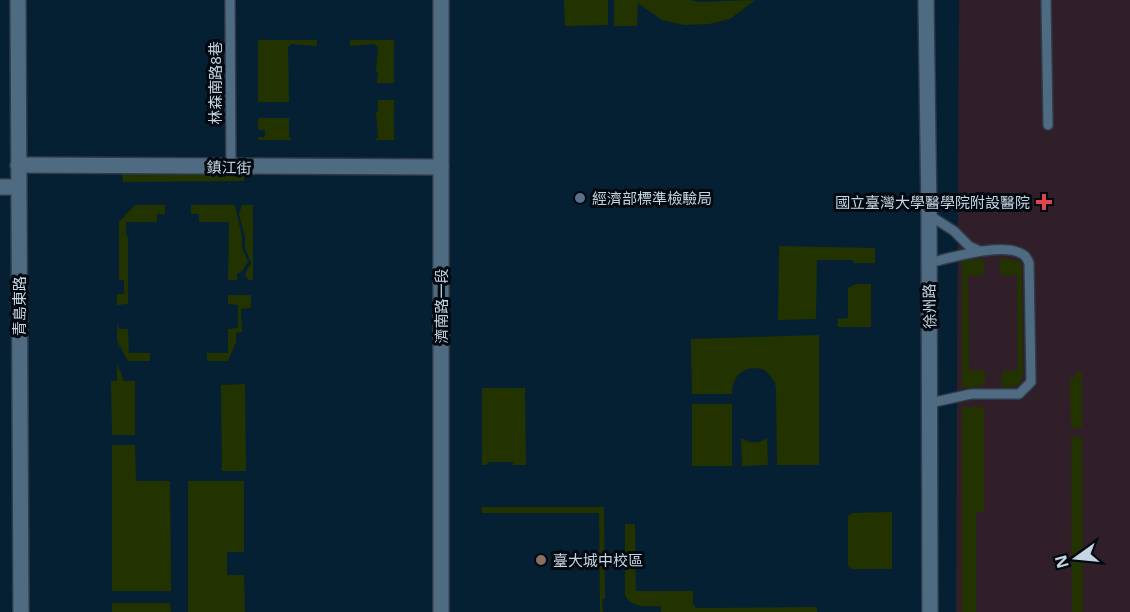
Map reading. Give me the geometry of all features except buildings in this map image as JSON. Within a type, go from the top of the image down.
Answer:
[{"type":"street","name":"青島東路","points":[[18,0],[21,612]]},
{"type":"street","name":"濟南路一段","points":[[441,0],[441,612]]},
{"type":"street","name":"徐州路","points":[[926,0],[930,612]]},
{"type":"street","name":"鎮江街","points":[[18,165],[441,167]]},
{"type":"street","points":[[0,187],[18,187]]},
{"type":"lane","name":"林森南路8巷","points":[[230,0],[231,167]]},
{"type":"lane","points":[[1046,0],[1048,125]]},
{"type":"lane","points":[[929,215],[954,231],[969,246],[980,250]]},
{"type":"lane","points":[[928,263],[980,250],[1010,250],[1023,255],[1029,263],[1031,381],[1019,394],[971,394],[930,403]]},
{"type":"shaded area","name":"國立臺灣大學醫學院附設醫院","points":[[959,0],[1130,0],[1130,612],[956,612]]},
{"type":"green space","points":[[564,0],[608,0],[608,25],[565,26]]},
{"type":"green space","points":[[614,0],[700,2],[755,0],[730,19],[709,24],[684,25],[662,20],[638,3],[637,26],[614,26]]},
{"type":"green space","points":[[258,40],[317,40],[317,46],[291,44],[288,47],[289,102],[258,102]]},
{"type":"green space","points":[[350,40],[394,40],[394,83],[377,83],[378,47],[374,44],[350,46]]},
{"type":"green space","points":[[378,100],[394,100],[394,140],[375,140],[378,137],[376,112],[378,111]]},
{"type":"green space","points":[[258,118],[289,118],[289,137],[292,140],[258,140],[258,137],[265,137],[265,130],[258,130]]},
{"type":"green space","points":[[244,172],[244,181],[123,182],[122,173]]},
{"type":"green space","points":[[135,205],[165,205],[165,214],[157,214],[157,222],[126,222],[128,304],[117,305],[117,294],[124,294],[124,280],[119,280],[119,222]]},
{"type":"green space","points":[[191,205],[235,205],[242,248],[248,262],[237,274],[237,280],[228,280],[229,222],[199,222],[199,214],[191,214]]},
{"type":"green space","points":[[242,205],[253,205],[253,280],[248,280],[245,274],[251,263],[245,248],[245,237],[239,214]]},
{"type":"green space","points":[[779,246],[875,248],[875,263],[853,263],[853,260],[817,260],[816,319],[778,320]]},
{"type":"green space","points":[[1000,258],[1019,261],[1022,267],[1023,374],[1021,383],[1013,387],[1002,387],[1002,371],[1018,370],[1017,275],[1000,275]]},
{"type":"green space","points":[[981,259],[984,262],[984,275],[968,276],[969,370],[985,371],[985,383],[979,387],[962,388],[962,260]]},
{"type":"green space","points":[[856,284],[871,284],[871,327],[838,327],[838,319],[848,318],[848,288]]},
{"type":"green space","points":[[228,295],[251,295],[251,308],[241,309],[242,332],[236,333],[236,342],[228,361],[207,361],[207,353],[228,353],[228,329],[238,328],[238,305],[228,304]]},
{"type":"green space","points":[[117,323],[119,329],[128,329],[129,353],[150,353],[150,361],[128,361],[117,341]]},
{"type":"green space","points":[[819,335],[819,465],[777,465],[775,382],[765,370],[752,368],[741,372],[734,381],[732,394],[692,394],[691,339]]},
{"type":"green space","points":[[117,364],[124,381],[135,381],[135,435],[112,435],[111,381],[117,381]]},
{"type":"green space","points":[[1076,372],[1082,372],[1082,428],[1071,428],[1070,378],[1075,378]]},
{"type":"green space","points":[[245,384],[246,471],[222,471],[221,385]]},
{"type":"green space","points":[[482,388],[525,388],[526,465],[513,465],[513,462],[488,462],[487,465],[482,465]]},
{"type":"green space","points":[[692,404],[732,404],[732,466],[692,466]]},
{"type":"green space","points":[[962,407],[984,407],[984,512],[976,512],[976,612],[962,612]]},
{"type":"green space","points":[[1071,437],[1082,437],[1083,612],[1072,612]]},
{"type":"green space","points":[[741,438],[754,442],[767,438],[768,465],[742,466]]},
{"type":"green space","points":[[112,445],[135,445],[136,481],[170,481],[171,591],[112,591]]},
{"type":"green space","points":[[188,481],[244,481],[244,552],[227,552],[227,575],[244,575],[245,612],[188,612]]},
{"type":"green space","points":[[482,507],[604,507],[605,599],[602,599],[603,612],[600,612],[599,513],[482,513]]},
{"type":"green space","points":[[892,512],[892,569],[852,569],[848,566],[848,516],[852,513]]},
{"type":"green space","points":[[625,524],[635,524],[636,591],[693,591],[693,604],[696,608],[817,607],[817,612],[661,612],[661,606],[636,605],[625,595]]},
{"type":"green space","points":[[112,603],[170,603],[171,612],[112,612]]},
{"type":"place","name":"經濟部標準檢驗局","points":[[580,198]]},
{"type":"place","name":"國立臺灣大學醫學院附設醫院","points":[[1044,202]]},
{"type":"place","name":"臺大城中校區","points":[[541,560]]}]
